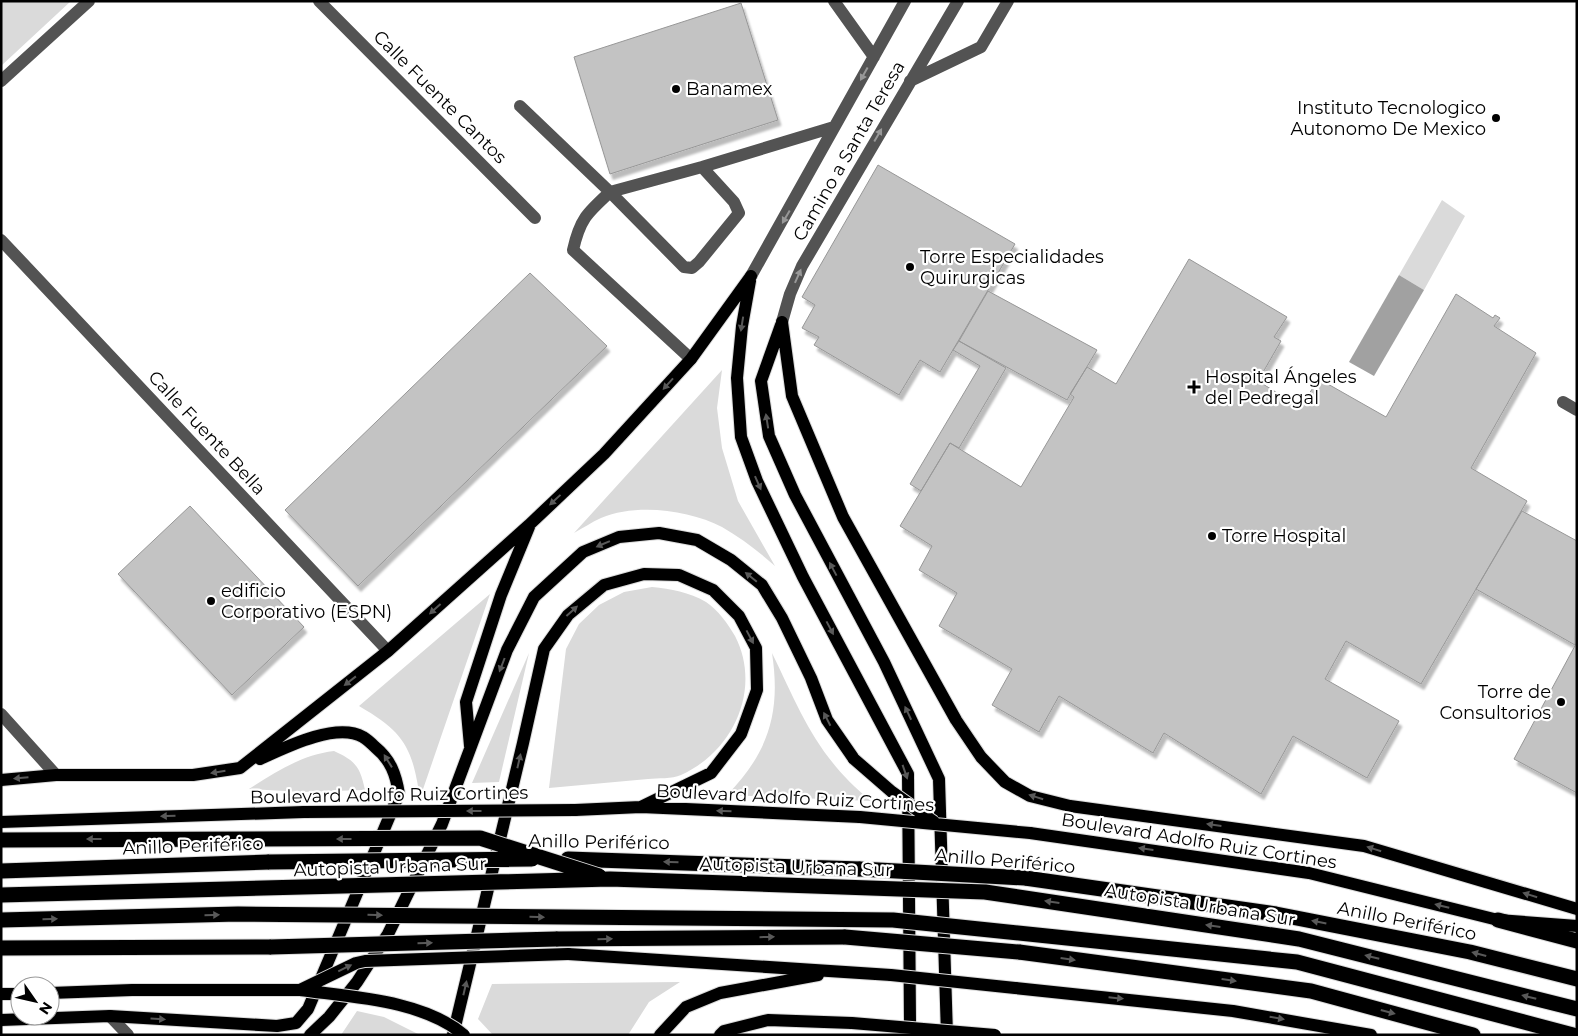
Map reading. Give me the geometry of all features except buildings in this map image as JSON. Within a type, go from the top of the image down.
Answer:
[{"type":"highway","points":[[1,840],[480,838],[610,879]]},
{"type":"highway","name":"Anillo Periférico","points":[[1,871],[269,862],[568,859],[860,869],[1025,878],[1276,914],[1470,952],[1577,979]]},
{"type":"highway","name":"Autopista Urbana Sur","points":[[1,895],[610,879],[985,892],[1299,939],[1577,1009]]},
{"type":"highway","points":[[1,920],[248,914],[893,920],[1297,962],[1573,1035]]},
{"type":"highway","points":[[1498,920],[1577,941]]},
{"type":"highway","points":[[1,948],[271,947],[556,939],[845,937],[1019,952],[1311,991],[1473,1035]]},
{"type":"main road","points":[[240,768],[388,651],[530,525],[604,454],[691,359],[751,276]]},
{"type":"main road","points":[[751,276],[742,326],[737,378],[741,437],[757,481],[803,577],[908,774],[910,1022],[907,1035]]},
{"type":"main road","points":[[782,322],[792,396],[843,517],[956,720],[981,757],[1005,782],[1030,796],[1070,806],[1364,846],[1577,909]]},
{"type":"main road","points":[[782,322],[761,381],[769,436],[795,495],[884,662],[939,779],[947,1035]]},
{"type":"main road","points":[[470,749],[466,702],[501,595],[530,525]]},
{"type":"main road","points":[[310,1035],[329,1017],[351,989],[388,934],[442,824],[507,650],[534,597],[584,552],[619,537],[660,534],[696,540],[731,560],[762,585],[782,618],[811,678],[827,720],[854,759],[892,792],[936,824]]},
{"type":"main road","points":[[452,1035],[544,649],[568,615],[604,585],[644,574],[678,575],[713,590],[739,616],[756,648],[756,690],[741,734],[711,774],[641,807]]},
{"type":"main road","points":[[1,780],[56,775],[194,775],[240,768],[298,741],[336,732],[363,737],[384,754],[396,774],[399,794],[308,1009],[296,1023],[277,1026],[110,1016],[1,1020]]},
{"type":"main road","name":"Boulevard Adolfo Ruiz Cortines","points":[[1,822],[304,812],[576,810],[641,807],[860,817],[1030,833],[1309,872],[1498,920],[1577,926]]},
{"type":"main road","points":[[300,990],[356,963],[365,961],[568,954],[891,975],[1233,1011],[1372,1035]]},
{"type":"main road","points":[[660,1035],[686,1007],[720,993],[838,971]]},
{"type":"main road","points":[[60,993],[132,990],[300,990],[373,999],[401,1006],[440,1020],[464,1035]]},
{"type":"main road","points":[[720,1035],[724,1031],[768,1020],[852,1023],[995,1035]]},
{"type":"street","points":[[1,80],[89,1]]},
{"type":"street","name":"Calle Fuente Cantos","points":[[319,1],[535,218]]},
{"type":"street","points":[[834,1],[874,56]]},
{"type":"street","name":"Camino a Santa Teresa","points":[[751,276],[905,1]]},
{"type":"street","name":"Camino a Santa Teresa","points":[[782,322],[790,294],[802,266],[958,1]]},
{"type":"street","points":[[910,81],[981,47],[1008,1]]},
{"type":"street","points":[[520,106],[610,192],[684,267],[692,268],[700,262],[739,213],[734,202],[702,167]]},
{"type":"street","points":[[691,359],[573,250],[577,230],[584,217],[610,192],[702,167],[834,127]]},
{"type":"street","name":"Calle Fuente Bella","points":[[1,240],[388,651]]},
{"type":"street","points":[[1563,402],[1577,410]]},
{"type":"street","points":[[1,714],[56,775]]},
{"type":"street","points":[[110,1016],[128,1035]]},
{"type":"shaded area","points":[[1,1],[71,1],[1,66]]},
{"type":"shaded area","points":[[1442,200],[1465,216],[1424,290],[1399,275]]},
{"type":"shaded area","points":[[1399,275],[1424,290],[1374,376],[1349,362]]},
{"type":"shaded area","points":[[722,370],[717,408],[722,448],[738,501],[775,566],[749,545],[722,527],[694,516],[663,510],[615,513],[574,533]]},
{"type":"shaded area","points":[[652,587],[680,592],[706,602],[715,609],[735,636],[743,656],[745,676],[744,697],[738,716],[716,750],[700,764],[681,775],[669,778],[549,788],[566,649],[579,624],[599,605],[624,592]]},
{"type":"shaded area","points":[[490,594],[420,798],[414,766],[404,743],[387,725],[359,706]]},
{"type":"shaded area","points":[[529,653],[499,782],[472,783]]},
{"type":"shaded area","points":[[772,653],[802,715],[824,751],[852,784],[871,801],[727,795],[753,763],[769,730],[775,694]]},
{"type":"shaded area","points":[[334,751],[347,758],[356,766],[365,790],[302,792],[249,789],[300,760]]},
{"type":"shaded area","points":[[680,982],[649,1002],[628,1035],[493,1035],[478,1019],[492,984]]},
{"type":"shaded area","points":[[357,1011],[384,1017],[420,1035],[341,1035]]},
{"type":"place","name":"Banamex","points":[[676,89]]},
{"type":"place","name":"Instituto Tecnologico Autonomo De Mexico","points":[[1496,118]]},
{"type":"place","name":"Torre Especialidades Quirurgicas","points":[[910,267]]},
{"type":"place","name":"Hospital Ángeles del Pedregal","points":[[1194,387]]},
{"type":"place","name":"Torre Hospital","points":[[1212,536]]},
{"type":"place","name":"edificio Corporativo (ESPN)","points":[[211,601]]},
{"type":"place","name":"Torre de Consultorios","points":[[1561,702]]}]
